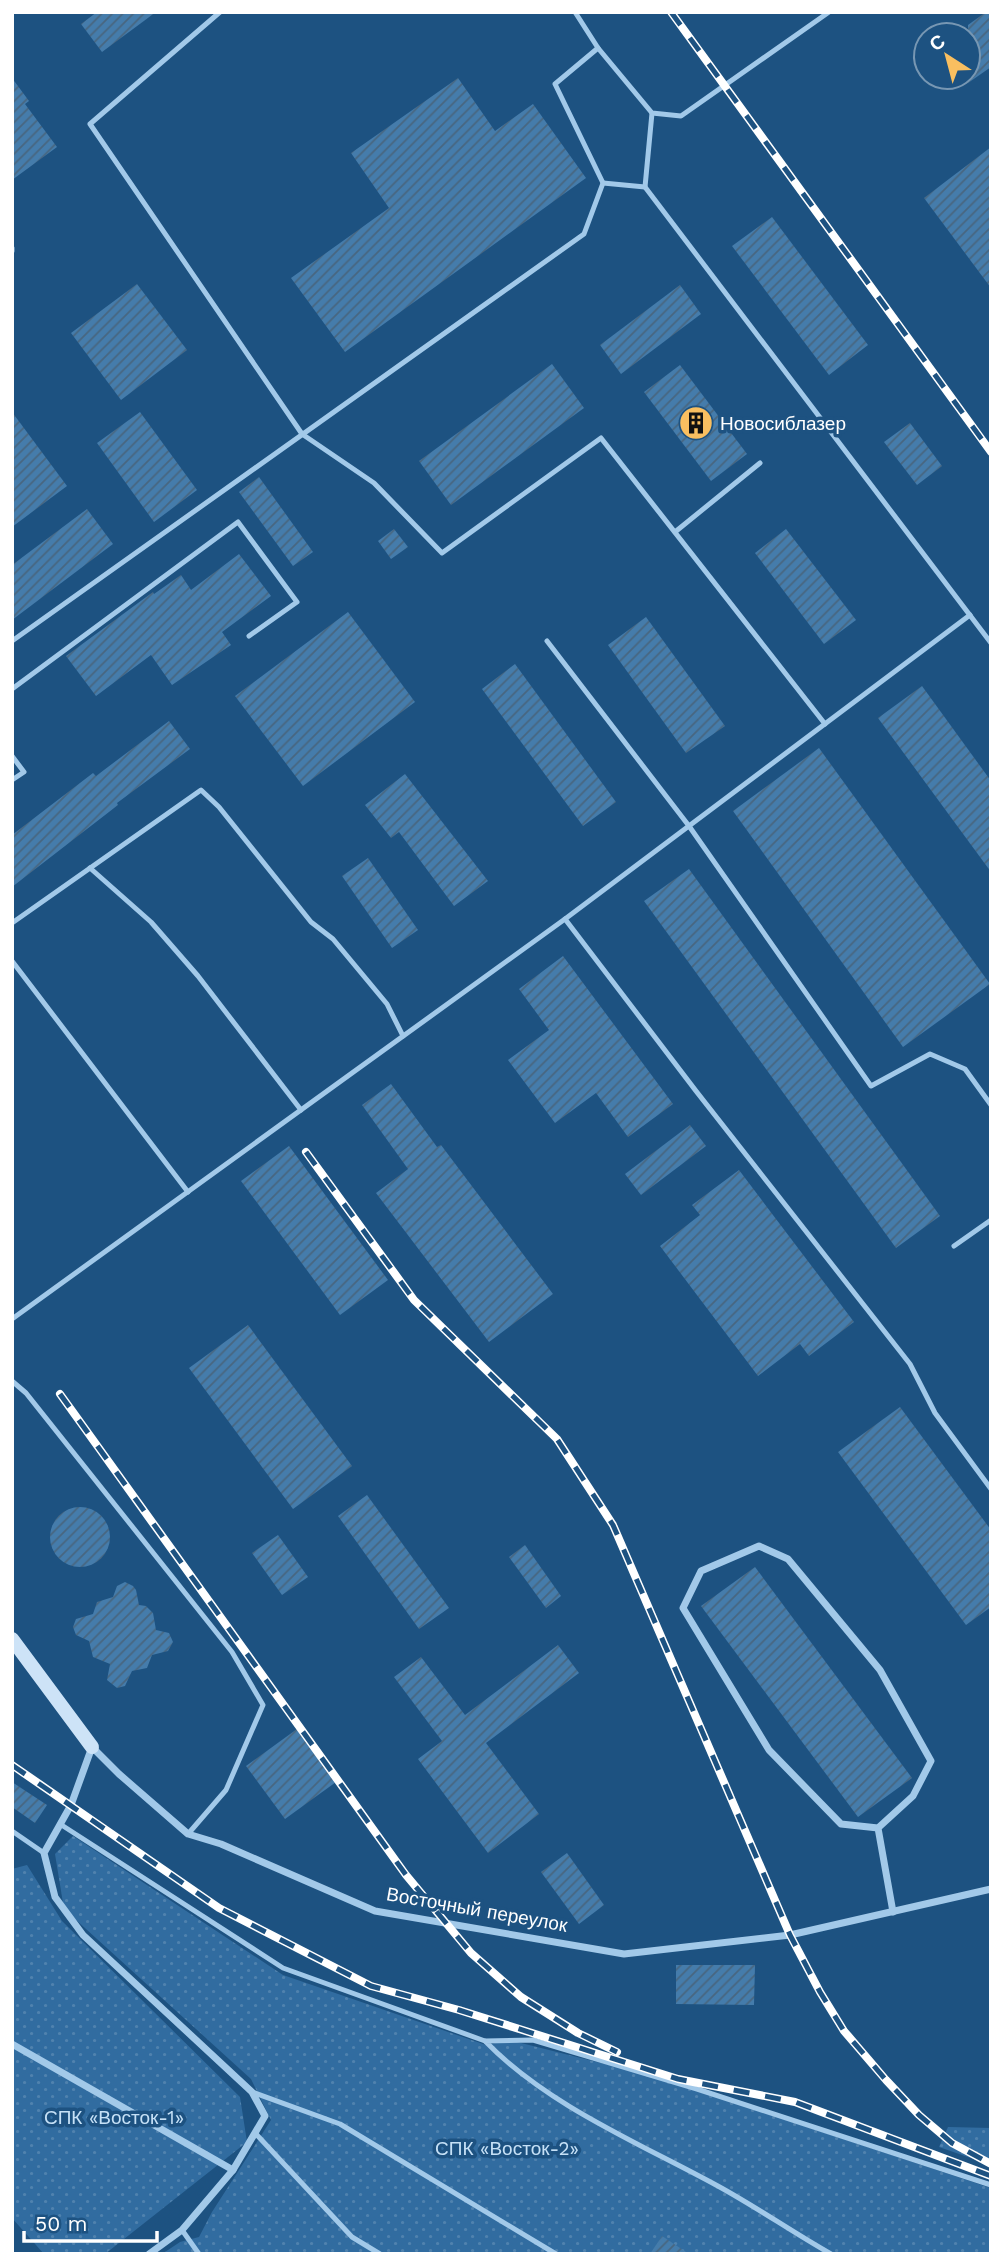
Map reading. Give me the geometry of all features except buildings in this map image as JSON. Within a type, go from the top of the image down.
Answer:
[{"type":"street","points":[[758,1546],[788,1559],[880,1670],[931,1762],[913,1797],[878,1828],[841,1824],[769,1750],[683,1608],[701,1571],[758,1546]]},
{"type":"street","name":"Восточный переулок","points":[[12,1639],[92,1747],[188,1834],[221,1844],[375,1911],[624,1954],[790,1935],[991,1889]]},
{"type":"street","points":[[92,1747],[71,1805],[44,1853],[55,1896],[83,1935],[252,2092],[265,2116],[233,2170],[182,2230],[149,2254]]},
{"type":"street","points":[[878,1828],[893,1912]]},
{"type":"street","points":[[12,2044],[233,2170]]},
{"type":"lane","points":[[220,12],[90,124],[302,435],[374,483],[442,553],[601,438],[825,724]]},
{"type":"lane","points":[[575,12],[598,48],[652,113],[681,116],[829,12]]},
{"type":"lane","points":[[12,640],[584,234],[603,183],[555,84],[598,48]]},
{"type":"lane","points":[[652,113],[645,187],[991,643]]},
{"type":"lane","points":[[603,183],[645,187]]},
{"type":"lane","points":[[675,533],[760,463]]},
{"type":"lane","points":[[12,689],[238,522],[297,602],[248,635]]},
{"type":"lane","points":[[12,1319],[565,919],[970,615]]},
{"type":"lane","points":[[547,641],[689,826],[871,1086],[930,1054],[965,1069],[991,1105]]},
{"type":"lane","points":[[12,756],[24,772],[12,780]]},
{"type":"lane","points":[[12,923],[201,789],[219,807],[311,922],[333,939],[387,1003],[402,1037]]},
{"type":"lane","points":[[90,869],[152,922],[198,976],[301,1110]]},
{"type":"lane","points":[[565,919],[910,1364],[935,1413],[991,1489]]},
{"type":"lane","points":[[12,961],[188,1192]]},
{"type":"lane","points":[[954,1246],[991,1220]]},
{"type":"lane","points":[[12,1381],[26,1393],[232,1652],[263,1705],[226,1790],[188,1834]]},
{"type":"lane","points":[[60,1825],[283,1968],[485,2042],[533,2040],[697,2089],[991,2185]]},
{"type":"lane","points":[[12,1831],[44,1853]]},
{"type":"lane","points":[[485,2042],[506,2063],[622,2137],[717,2185],[831,2254]]},
{"type":"lane","points":[[252,2092],[340,2124],[556,2254]]},
{"type":"lane","points":[[256,2134],[352,2237],[380,2254]]},
{"type":"lane","points":[[182,2230],[199,2254]]},
{"type":"green space","name":"СПК «Восток-2»","points":[[73,1836],[283,1975],[486,2045],[509,2040],[657,2077],[991,2188],[991,2254],[162,2254],[180,2242],[199,2237],[271,2120],[251,2079],[64,1909],[55,1854]]},
{"type":"green space","name":"СПК «Восток-1»","points":[[27,1865],[62,1921],[240,2097],[247,2142],[105,2254],[44,2254],[12,2218],[12,1869]]},
{"type":"green space","points":[[948,2127],[991,2128],[991,2165],[939,2147]]},
{"type":"railway","points":[[671,12],[991,452]]},
{"type":"railway","points":[[306,1152],[414,1300],[557,1439],[613,1525],[790,1935],[844,2031],[919,2115],[952,2143],[991,2164]]},
{"type":"railway","points":[[60,1394],[406,1875],[471,1953],[521,1997],[578,2033],[617,2052]]},
{"type":"railway","points":[[12,1765],[219,1908],[371,1986],[459,2010],[678,2079],[795,2102],[991,2176]]},
{"type":"place","name":"Новосиблазер","points":[[696,423]]}]
